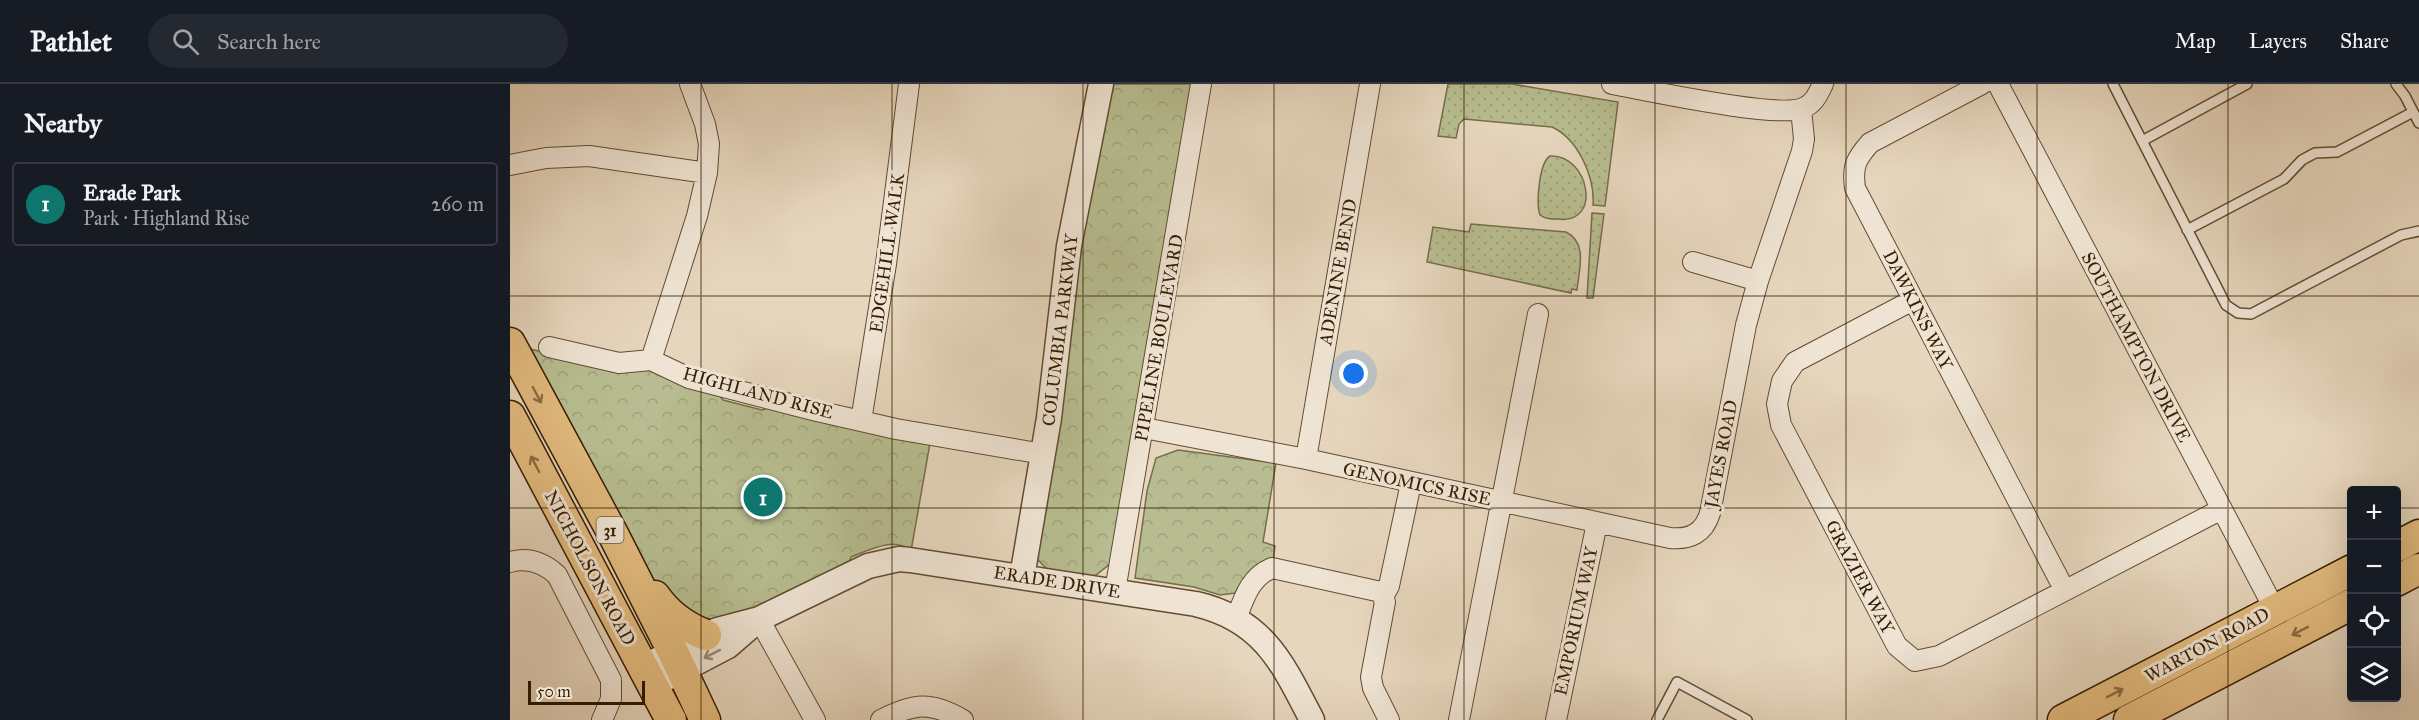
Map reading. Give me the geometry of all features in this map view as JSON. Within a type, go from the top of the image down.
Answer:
[{"type":"main road","name":"NICHOLSON ROAD","points":[[512,351],[613,534],[705,720]]},
{"type":"main road","name":"NICHOLSON ROAD","points":[[510,416],[671,720]]},
{"type":"main road","points":[[613,534],[658,600],[674,618],[706,635]]},
{"type":"main road","points":[[2401,545],[2419,535]]},
{"type":"main road","points":[[2401,579],[2419,569]]},
{"type":"main road","name":"WARTON ROAD","points":[[2063,720],[2347,573]]},
{"type":"main road","name":"WARTON ROAD","points":[[2129,720],[2347,607]]},
{"type":"street","points":[[549,347],[619,363],[651,360],[698,216],[707,173],[708,144],[705,124],[690,84]]},
{"type":"street","name":"EDGEHILL WALK","points":[[861,421],[886,264],[909,84]]},
{"type":"street","name":"COLUMBIA PARKWAY","points":[[1022,577],[1049,418],[1069,246],[1101,84]]},
{"type":"street","name":"PIPELINE BOULEVARD","points":[[1115,591],[1201,84]]},
{"type":"street","name":"ADENINE BEND","points":[[1306,459],[1370,84]]},
{"type":"street","points":[[1612,84],[1770,110],[1801,110],[1816,99],[1823,84]]},
{"type":"street","name":"DAWKINS WAY","points":[[1982,84],[1870,143],[1859,155],[1852,171],[1855,188],[2064,590]]},
{"type":"street","name":"SOUTHAMPTON DRIVE","points":[[1998,84],[2275,609]]},
{"type":"street","name":"JAYES ROAD","points":[[1503,502],[1681,539],[1698,533],[1708,520],[1746,325],[1758,281],[1802,151],[1804,139],[1801,110]]},
{"type":"street","points":[[510,165],[546,158],[589,156],[707,173]]},
{"type":"street","points":[[1693,262],[1758,281]]},
{"type":"street","name":"GRAZIER WAY","points":[[1913,300],[1795,362],[1782,381],[1778,404],[1781,426],[1897,646],[1915,660],[1939,656],[2222,509]]},
{"type":"street","name":"GENOMICS RISE","points":[[1144,428],[1306,459],[1503,502],[1538,314]]},
{"type":"street","name":"HIGHLAND RISE","points":[[651,360],[689,378],[861,421],[1043,454]]},
{"type":"street","points":[[1389,720],[1373,688],[1371,678],[1385,602],[1384,595],[1389,586],[1411,483]]},
{"type":"street","points":[[1459,720],[1503,502]]},
{"type":"street","name":"EMPORIUM WAY","points":[[1556,720],[1597,523]]},
{"type":"street","points":[[510,562],[527,559],[543,564],[557,575],[611,680],[611,699],[602,720]]},
{"type":"street","name":"ERADE DRIVE","points":[[677,661],[706,635],[719,629],[759,619],[880,562],[910,560],[1202,605],[1236,619],[1261,638],[1281,662],[1312,720]]},
{"type":"street","points":[[1236,619],[1250,585],[1264,571],[1272,568],[1376,589],[1384,595]]},
{"type":"street","points":[[759,619],[815,720]]},
{"type":"street","name":"ERADE DRIVE","points":[[648,676],[677,661],[728,646],[759,619]]},
{"type":"street","points":[[881,720],[904,708],[929,705],[944,709],[963,720]]},
{"type":"lane","points":[[2113,84],[2226,305],[2238,313],[2251,314],[2401,235],[2419,231]]},
{"type":"lane","points":[[2142,141],[2247,84]]},
{"type":"lane","points":[[2396,84],[2419,123]]},
{"type":"lane","points":[[2187,230],[2284,179],[2302,160],[2315,153],[2337,152],[2413,112]]},
{"type":"lane","points":[[1657,720],[1677,682],[1730,716],[1747,720]]},
{"type":"green space","points":[[1109,84],[1194,84],[1111,563],[1096,575],[1088,577],[1049,571],[1039,561],[1035,552],[1079,236]]},
{"type":"green space","points":[[1448,84],[1512,84],[1618,102],[1605,206],[1593,205],[1591,183],[1583,160],[1570,140],[1552,127],[1464,119],[1459,124],[1456,138],[1438,136]]},
{"type":"green space","points":[[1550,156],[1563,158],[1574,166],[1582,177],[1586,189],[1586,201],[1581,211],[1572,218],[1551,219],[1540,215],[1539,184],[1543,166]]},
{"type":"green space","points":[[1592,213],[1604,214],[1593,298],[1587,298]]},
{"type":"green space","points":[[1471,224],[1566,232],[1573,237],[1580,250],[1577,290],[1572,289],[1571,293],[1427,262],[1433,227],[1469,232]]},
{"type":"green space","points":[[518,346],[620,371],[652,369],[717,392],[723,400],[762,410],[770,407],[930,443],[911,551],[905,547],[890,544],[866,551],[851,557],[848,566],[709,628],[658,592]]},
{"type":"green space","points":[[1178,450],[1276,463],[1263,542],[1275,546],[1273,561],[1248,573],[1235,593],[1220,595],[1194,587],[1135,578],[1147,491],[1156,458]]},
{"type":"place","name":"Erade Park","points":[[763,497]]}]
